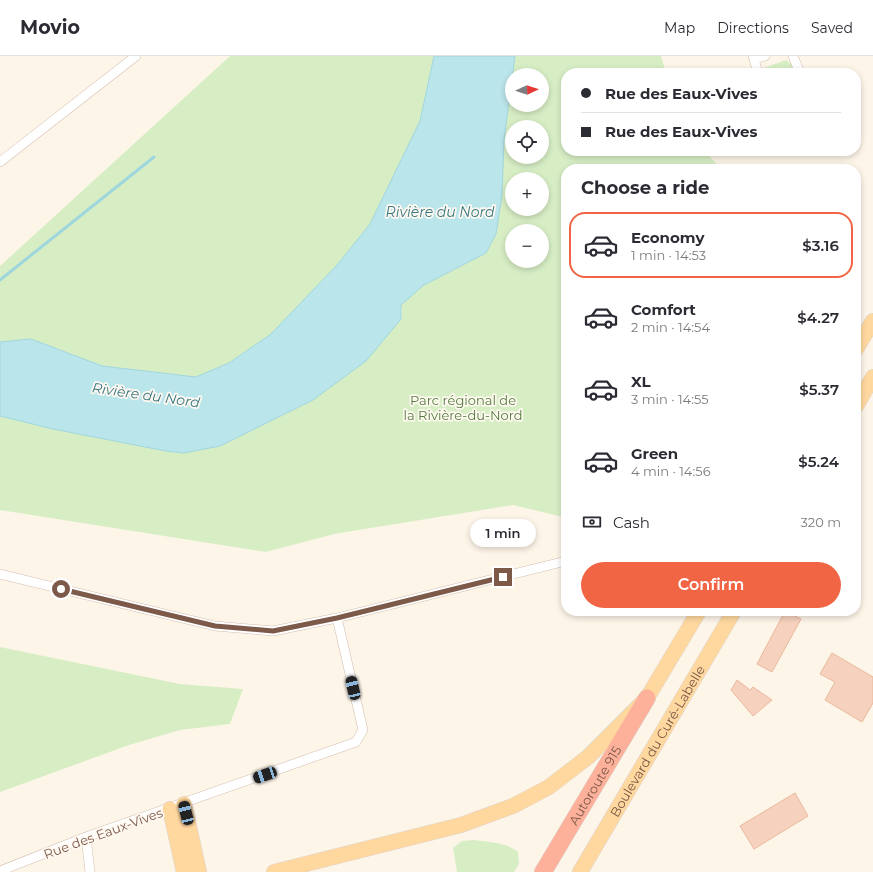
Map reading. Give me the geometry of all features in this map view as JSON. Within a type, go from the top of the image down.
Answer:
[{"type":"highway","name":"Autoroute 915","points":[[543,872],[647,698]]},
{"type":"main road","points":[[861,341],[873,321]]},
{"type":"main road","points":[[861,397],[873,377]]},
{"type":"main road","points":[[274,872],[461,825],[519,804],[549,787],[581,763],[647,698],[696,616]]},
{"type":"main road","name":"Boulevard du Curé-Labelle","points":[[580,872],[731,616]]},
{"type":"main road","points":[[177,806],[184,872]]},
{"type":"main road","points":[[177,806],[198,872]]},
{"type":"street","points":[[0,162],[136,56]]},
{"type":"street","points":[[756,68],[753,58],[765,56]]},
{"type":"street","points":[[793,56],[798,68]]},
{"type":"street","points":[[0,574],[215,626],[273,631],[337,618],[561,562]]},
{"type":"street","name":"Rue des Eaux-Vives","points":[[0,871],[86,837],[356,742],[363,730],[337,618]]},
{"type":"street","points":[[86,837],[90,872]]},
{"type":"green space","points":[[230,56],[434,56],[420,121],[370,224],[338,264],[271,334],[229,363],[196,377],[102,366],[31,339],[0,342],[0,266]]},
{"type":"green space","name":"Parc régional de la Rivière-du-Nord","points":[[515,56],[661,56],[665,68],[561,68],[561,156],[709,156],[717,164],[561,164],[561,517],[513,505],[334,534],[266,552],[0,510],[0,416],[53,429],[166,451],[184,453],[220,446],[313,400],[366,361],[402,313],[401,305],[424,285],[486,253],[496,234],[501,198],[505,133],[505,164],[549,164],[549,120],[507,120],[508,112],[549,112],[549,68],[514,68]]},
{"type":"green space","points":[[786,60],[791,64],[793,68],[764,68]]},
{"type":"green space","points":[[0,647],[180,684],[243,689],[230,724],[180,730],[129,745],[0,792]]},
{"type":"green space","points":[[473,840],[502,844],[518,852],[519,864],[514,872],[457,872],[453,848],[462,841]]},
{"type":"water","name":"Rivière du Nord","points":[[434,56],[515,56],[513,68],[505,68],[505,112],[508,112],[507,120],[505,120],[502,195],[496,234],[486,253],[424,285],[401,305],[401,319],[366,361],[313,400],[220,446],[184,453],[166,451],[53,429],[0,416],[0,342],[31,339],[102,366],[196,377],[229,363],[271,334],[338,264],[370,224],[420,121]]},
{"type":"building","points":[[782,616],[795,616],[801,619],[772,672],[757,664]]},
{"type":"building","points":[[832,653],[873,677],[873,703],[862,722],[825,700],[835,682],[820,674]]},
{"type":"building","points":[[737,680],[750,690],[753,687],[772,700],[753,716],[731,690]]},
{"type":"building","points":[[795,793],[808,816],[754,849],[740,826]]},
{"type":"waterway","name":"Rivière du Nord","points":[[0,280],[154,157]]},
{"type":"route","points":[[61,589],[215,626],[273,631],[337,618],[503,577]]}]
